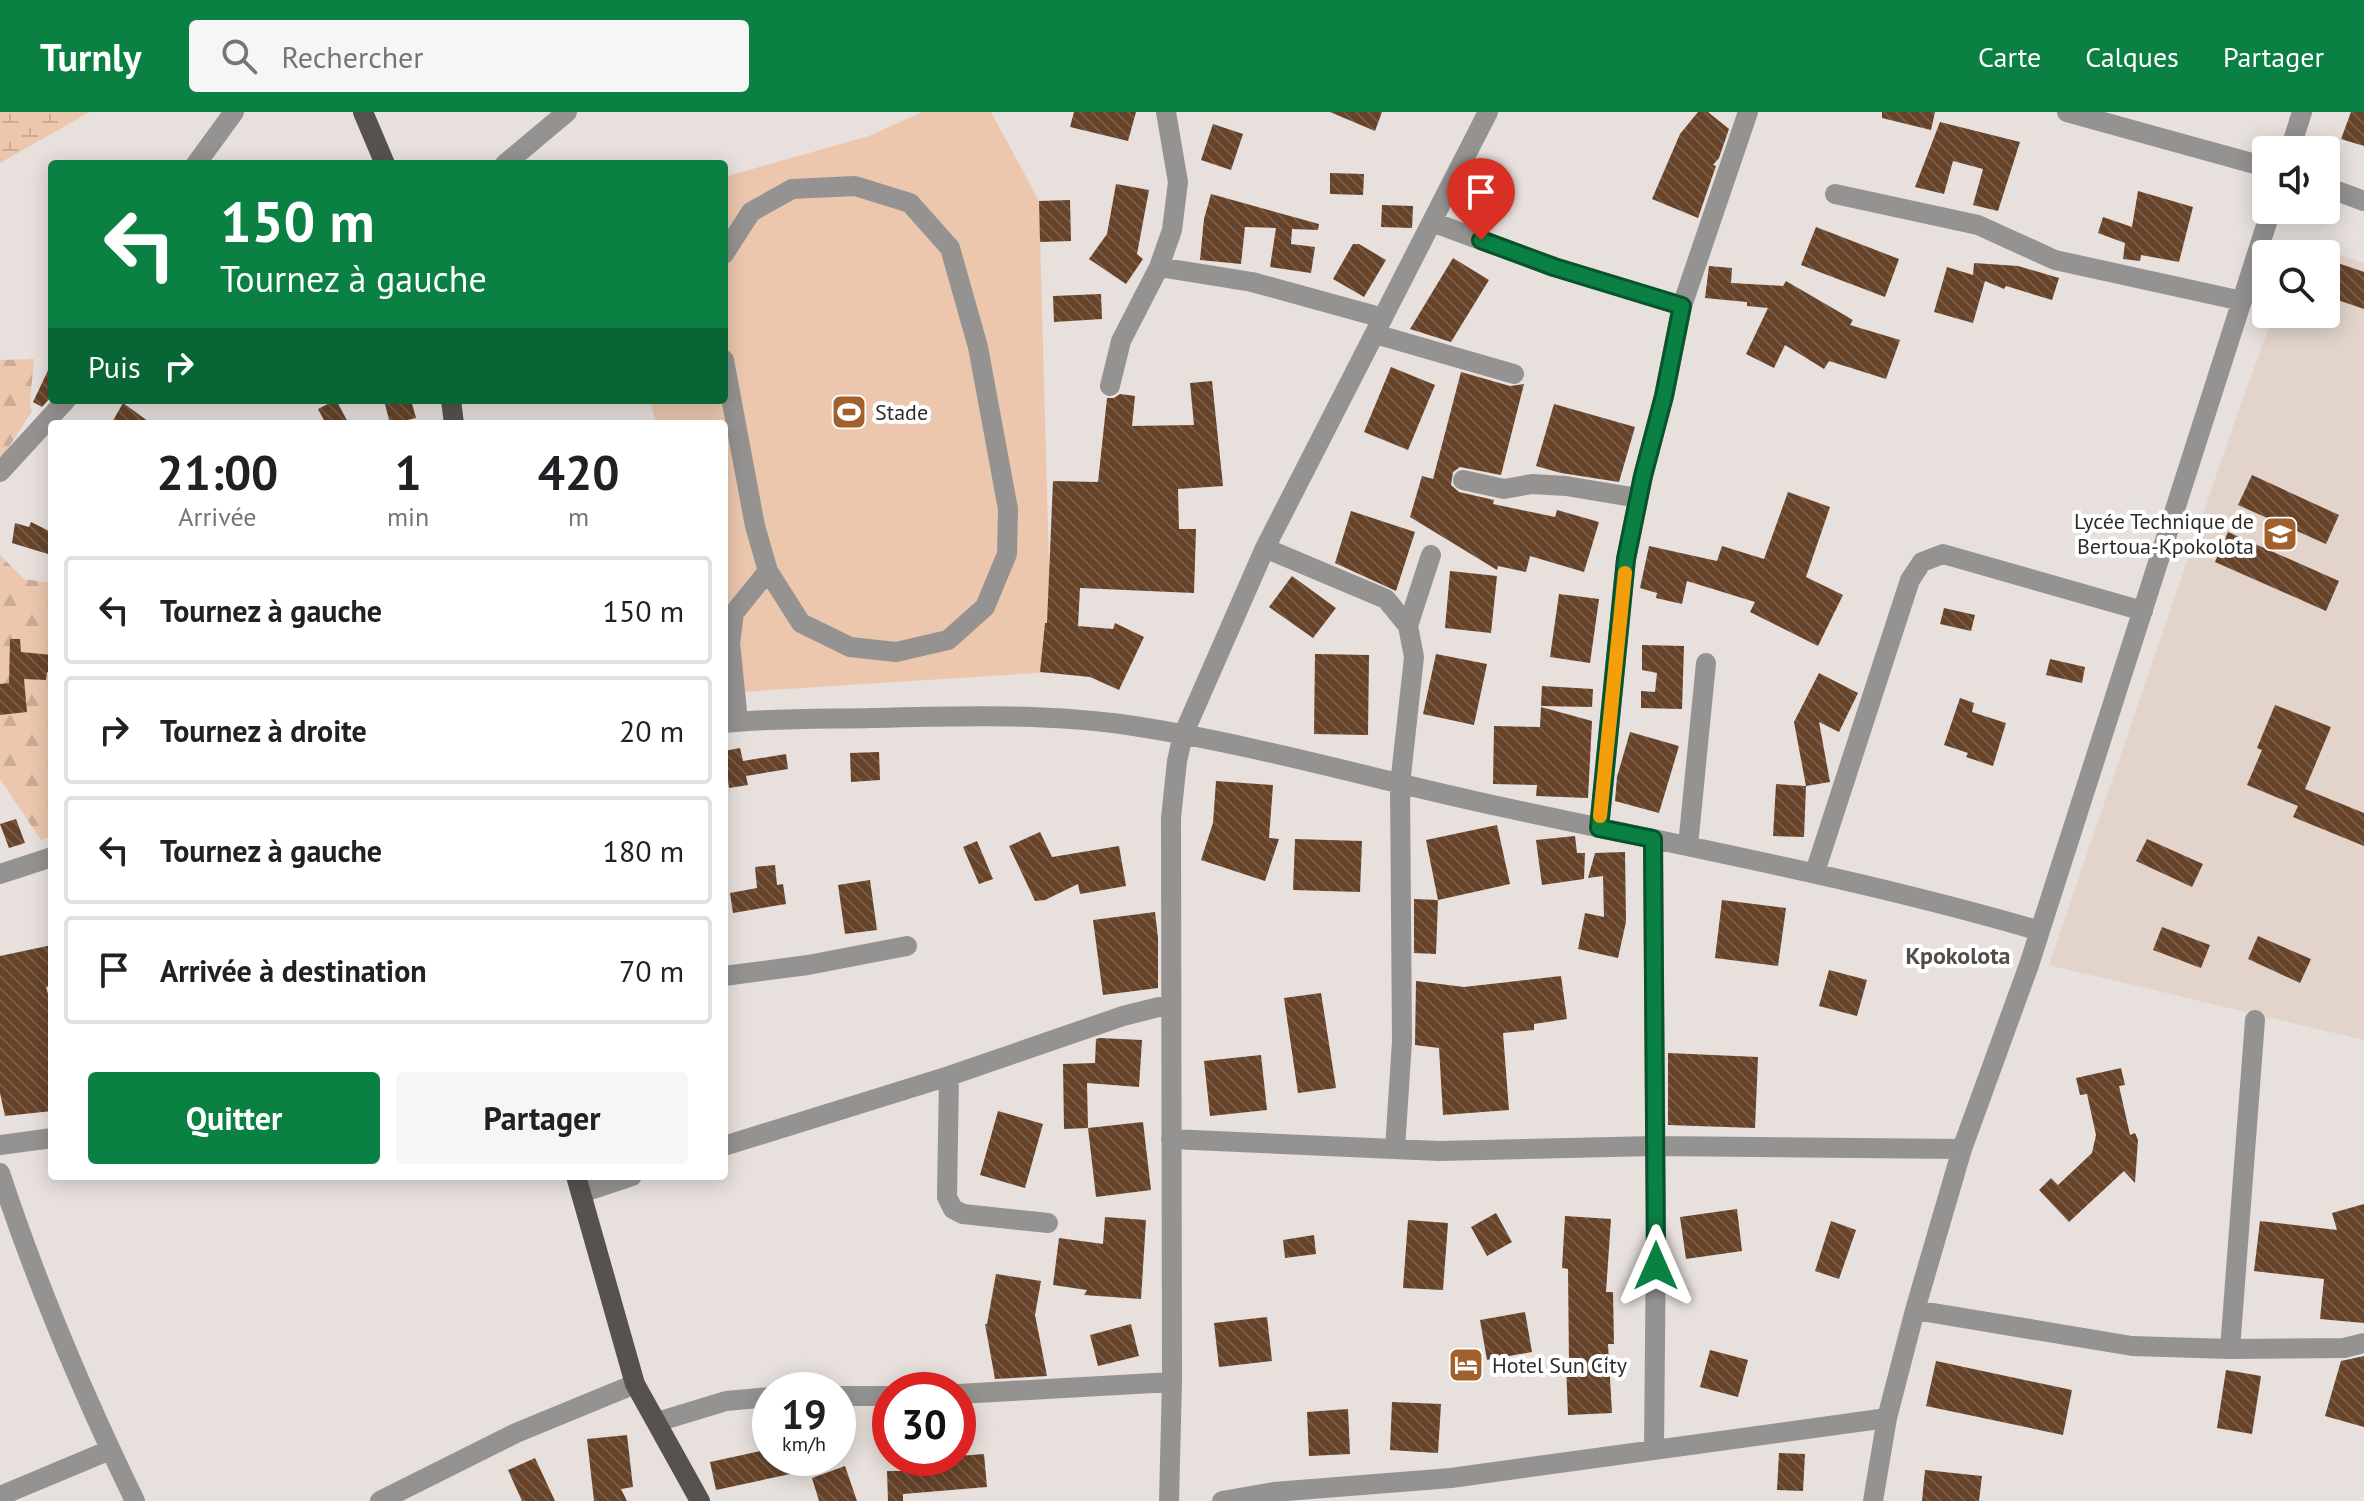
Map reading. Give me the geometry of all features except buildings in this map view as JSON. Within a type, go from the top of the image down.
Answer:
[{"type":"main road","points":[[363,112],[383,160]]},
{"type":"main road","points":[[578,1184],[635,1384],[700,1501]]},
{"type":"street","points":[[199,160],[234,112]]},
{"type":"street","points":[[510,160],[567,112]]},
{"type":"street","points":[[1110,386],[1121,341],[1159,267],[1172,230],[1178,182],[1166,112]]},
{"type":"street","points":[[1169,1501],[1172,1382],[1171,818],[1177,761],[1183,735],[1265,548],[1488,112]]},
{"type":"street","points":[[1599,828],[1626,559],[1638,498],[1664,396],[1682,306],[1748,112]]},
{"type":"street","points":[[2067,112],[2252,163]]},
{"type":"street","points":[[2294,136],[2302,112]]},
{"type":"street","points":[[728,248],[751,212],[792,189],[855,186],[910,203],[950,248],[978,347],[1008,509],[1007,554],[985,607],[948,640],[896,652],[850,647],[801,623],[768,571],[755,526],[728,381]]},
{"type":"street","points":[[2340,192],[2364,201]]},
{"type":"street","points":[[1835,194],[1978,225],[2055,260],[2242,301]]},
{"type":"street","points":[[1432,222],[1554,267],[1682,306]]},
{"type":"street","points":[[1873,1501],[1887,1418],[1962,1149],[2040,931],[2267,224]]},
{"type":"street","points":[[1159,267],[1252,282],[1514,374]]},
{"type":"street","points":[[0,472],[62,404]]},
{"type":"street","points":[[1463,480],[1504,489],[1532,484],[1566,486],[1638,498]]},
{"type":"street","points":[[1265,548],[1386,599],[1408,626],[1414,657],[1400,785],[1402,1041],[1395,1149]]},
{"type":"street","points":[[1815,872],[1910,580],[1922,562],[1943,554],[2143,611]]},
{"type":"street","points":[[1408,626],[1431,555]]},
{"type":"street","points":[[768,571],[734,613],[730,643],[731,722],[1055,717],[1183,735],[1400,785],[1815,872],[1952,905],[2040,931]]},
{"type":"street","points":[[1688,846],[1706,663]]},
{"type":"street","points":[[1653,839],[1654,1450]]},
{"type":"street","points":[[0,874],[48,858]]},
{"type":"street","points":[[728,975],[808,965],[907,946]]},
{"type":"street","points":[[728,1145],[949,1076],[1123,1016],[1171,1004]]},
{"type":"street","points":[[2230,1349],[2255,1020]]},
{"type":"street","points":[[949,1076],[947,1197],[953,1209],[963,1214],[1048,1223]]},
{"type":"street","points":[[0,1145],[48,1139]]},
{"type":"street","points":[[1171,1139],[1439,1151],[1655,1146],[1962,1149]]},
{"type":"street","points":[[0,1173],[14,1218],[110,1450],[135,1501]]},
{"type":"street","points":[[578,1184],[605,1180]]},
{"type":"street","points":[[1915,1310],[2132,1346],[2344,1348],[2364,1343]]},
{"type":"street","points":[[976,1393],[1172,1382]]},
{"type":"street","points":[[380,1501],[516,1433],[635,1384]]},
{"type":"street","points":[[657,1422],[726,1401],[752,1399]]},
{"type":"street","points":[[1222,1501],[1274,1492],[1451,1478],[1887,1418]]},
{"type":"street","points":[[0,1496],[110,1450]]},
{"type":"shaded area","name":"Lycée Technique de Bertoua-Kpokolota","points":[[2340,255],[2364,263],[2364,1040],[2049,965],[2269,328],[2340,328]]},
{"type":"green space","points":[[0,112],[90,112],[0,163]]},
{"type":"green space","name":"Stade","points":[[922,112],[991,112],[1039,201],[1052,672],[728,693],[728,420],[655,420],[651,404],[728,404],[728,176],[869,136]]},
{"type":"green space","points":[[34,359],[32,411],[0,456],[0,360]]},
{"type":"green space","points":[[0,555],[24,579],[48,582],[48,837],[41,840],[0,779]]},
{"type":"slow traffic","points":[[1600,816],[1625,573]]},
{"type":"place","name":"Stade","points":[[849,412]]},
{"type":"place","name":"Lycée Technique de Bertoua-Kpokolota","points":[[2280,534]]},
{"type":"place","name":"Hotel Sun City","points":[[1466,1365]]},
{"type":"district","name":"Kpokolota","points":[[1958,956]]},
{"type":"route","points":[[1481,240],[1554,267],[1682,306],[1626,559],[1599,828],[1653,839],[1656,1266]]}]
